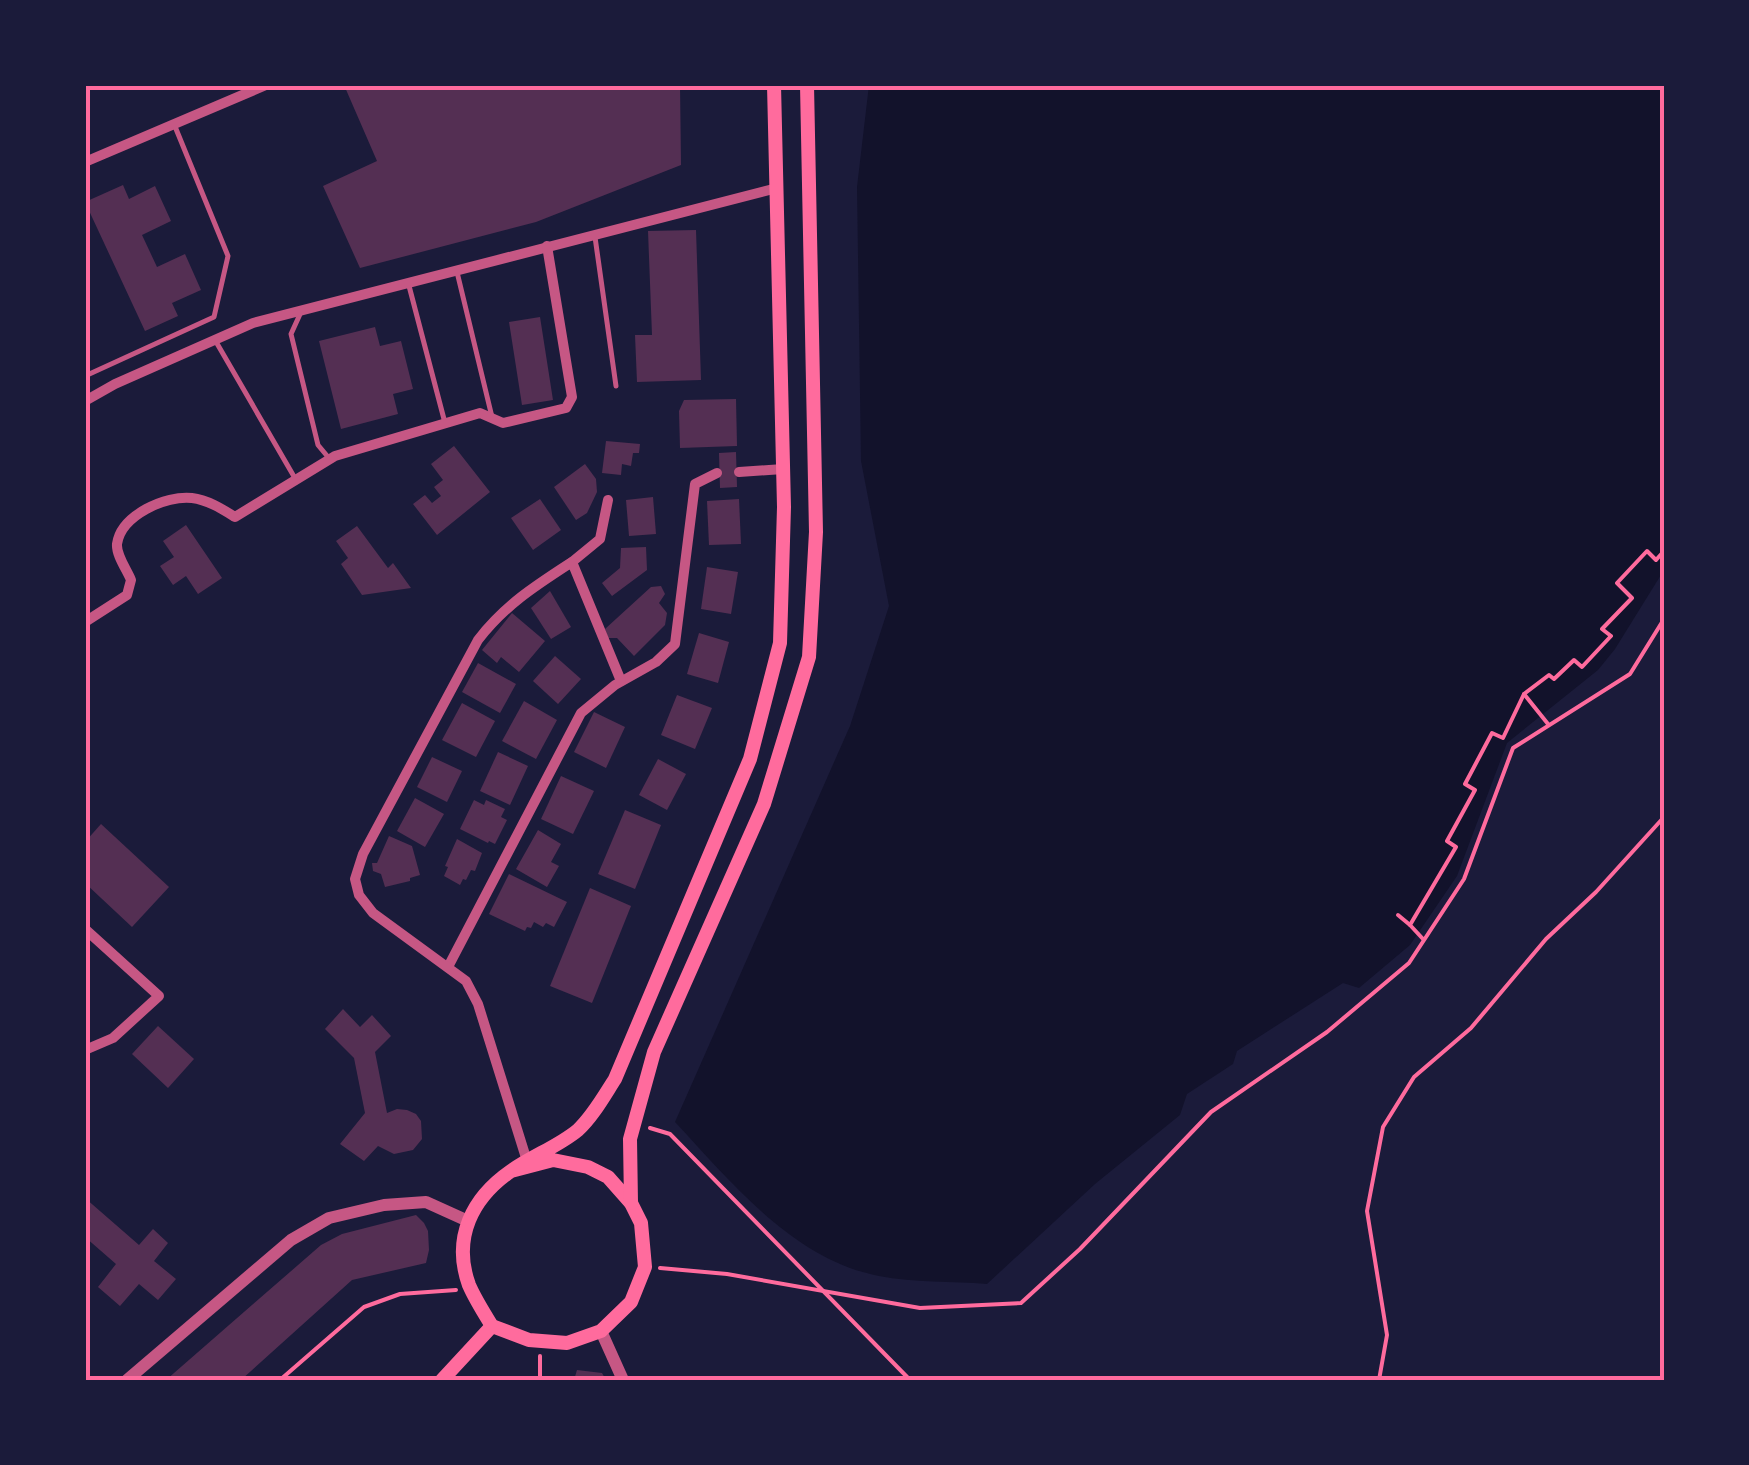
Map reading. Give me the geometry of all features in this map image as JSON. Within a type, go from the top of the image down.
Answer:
[{"type":"main road","points":[[512,1170],[553,1160],[588,1167],[608,1178],[631,1203],[641,1222],[645,1267],[631,1302],[600,1331],[566,1343],[529,1340],[492,1326],[465,1271],[464,1239],[476,1204],[486,1190],[512,1170],[578,1130],[598,1106],[614,1079],[750,759],[780,643],[783,469],[774,85]]},
{"type":"main road","points":[[631,1203],[630,1139],[654,1052],[764,804],[809,657],[816,532],[807,85]]},
{"type":"main road","points":[[442,1380],[492,1326]]},
{"type":"street","points":[[85,162],[266,85]]},
{"type":"street","points":[[85,401],[114,384],[253,323],[777,188]]},
{"type":"street","points":[[85,622],[127,595],[131,580],[117,543],[136,515],[153,505],[192,498],[235,517],[330,459],[480,413],[503,423],[566,408],[572,397],[546,246]]},
{"type":"street","points":[[739,472],[783,469]]},
{"type":"street","points":[[448,968],[581,713],[621,681],[656,662],[675,644],[695,484],[717,472]]},
{"type":"street","points":[[527,1161],[478,1004],[466,980],[373,912],[360,895],[355,879],[364,854],[478,640],[512,602],[600,540],[608,500]]},
{"type":"street","points":[[572,562],[621,681]]},
{"type":"street","points":[[85,929],[159,996],[113,1038],[85,1050]]},
{"type":"street","points":[[126,1380],[291,1240],[329,1218],[384,1204],[426,1202],[468,1222]]},
{"type":"street","points":[[600,1331],[623,1380]]},
{"type":"lane","points":[[232,85],[241,96]]},
{"type":"lane","points":[[85,376],[214,317],[228,256],[174,124]]},
{"type":"lane","points":[[595,234],[616,386]]},
{"type":"lane","points":[[456,269],[492,418]]},
{"type":"lane","points":[[408,282],[446,423]]},
{"type":"lane","points":[[302,310],[291,334],[318,445],[330,459]]},
{"type":"lane","points":[[215,340],[296,480]]},
{"type":"path","points":[[1410,925],[1456,848],[1447,841],[1475,790],[1466,784],[1492,733],[1503,738],[1524,694],[1549,675],[1554,679],[1574,660],[1582,667],[1611,636],[1602,628],[1632,598],[1617,583],[1647,551],[1656,560],[1664,552]]},
{"type":"path","points":[[645,1267],[727,1274],[920,1308],[1021,1303],[1080,1249],[1211,1112],[1327,1032],[1409,963],[1421,937],[1464,879],[1513,748],[1630,674],[1664,619]]},
{"type":"path","points":[[1524,694],[1548,724]]},
{"type":"path","points":[[1379,1380],[1387,1336],[1367,1212],[1383,1127],[1414,1078],[1470,1028],[1546,940],[1664,817]]},
{"type":"path","points":[[1398,914],[1421,937]]},
{"type":"path","points":[[634,1122],[670,1134],[910,1380]]},
{"type":"path","points":[[280,1380],[364,1307],[400,1294],[471,1289]]},
{"type":"path","points":[[540,1341],[540,1380]]},
{"type":"shaded area","points":[[869,85],[1664,85],[1664,570],[1598,670],[1507,743],[1457,876],[1410,945],[1359,988],[1343,983],[1237,1051],[1233,1064],[1187,1094],[1180,1115],[1095,1184],[987,1284],[879,1276],[819,1253],[766,1216],[675,1122],[850,726],[889,606],[861,461],[857,187]]},
{"type":"building","points":[[344,85],[680,85],[681,165],[536,222],[360,268],[323,186],[377,161]]},
{"type":"building","points":[[123,185],[129,199],[155,186],[171,221],[142,235],[157,267],[185,254],[201,290],[172,303],[178,316],[145,331],[85,202]]},
{"type":"building","points":[[696,230],[701,380],[637,382],[635,335],[652,335],[648,231]]},
{"type":"building","points":[[540,317],[553,400],[522,405],[509,322]]},
{"type":"building","points":[[375,327],[380,346],[401,341],[413,389],[393,394],[398,414],[341,429],[319,341]]},
{"type":"building","points":[[736,399],[737,446],[680,448],[679,411],[684,400]]},
{"type":"building","points":[[606,441],[640,444],[639,453],[633,453],[631,466],[622,464],[621,475],[602,473]]},
{"type":"building","points":[[454,446],[490,492],[437,535],[413,504],[425,495],[432,503],[441,496],[434,487],[443,480],[431,464]]},
{"type":"building","points":[[736,452],[737,487],[720,488],[719,453]]},
{"type":"building","points":[[585,464],[596,479],[597,492],[587,513],[576,520],[554,487]]},
{"type":"building","points":[[653,497],[656,534],[629,536],[626,500]]},
{"type":"building","points":[[540,499],[561,530],[533,550],[511,518]]},
{"type":"building","points":[[739,499],[741,544],[709,545],[707,501]]},
{"type":"building","points":[[186,525],[222,578],[198,594],[186,576],[173,585],[160,566],[174,557],[163,541]]},
{"type":"building","points":[[357,526],[388,568],[393,563],[411,588],[362,595],[341,564],[348,558],[336,541]]},
{"type":"building","points":[[646,547],[647,570],[612,596],[602,583],[620,568],[621,548]]},
{"type":"building","points":[[707,567],[738,572],[731,614],[701,609]]},
{"type":"building","points":[[661,586],[665,594],[659,603],[667,613],[665,625],[634,656],[617,638],[608,638],[605,629],[651,587]]},
{"type":"building","points":[[550,591],[571,627],[551,639],[531,608]]},
{"type":"building","points":[[512,613],[545,641],[519,672],[501,657],[497,663],[482,650]]},
{"type":"building","points":[[699,633],[729,642],[718,683],[687,674]]},
{"type":"building","points":[[555,656],[581,679],[558,704],[533,681]]},
{"type":"building","points":[[478,663],[516,684],[500,713],[462,692]]},
{"type":"building","points":[[677,695],[712,708],[695,749],[661,735]]},
{"type":"building","points":[[524,701],[557,720],[536,759],[502,741]]},
{"type":"building","points":[[462,703],[495,721],[476,757],[442,740]]},
{"type":"building","points":[[594,712],[625,727],[606,768],[574,752]]},
{"type":"building","points":[[498,752],[528,766],[510,805],[480,791]]},
{"type":"building","points":[[432,757],[462,771],[447,802],[417,787]]},
{"type":"building","points":[[658,759],[686,774],[667,810],[639,795]]},
{"type":"building","points":[[561,776],[594,791],[573,834],[541,819]]},
{"type":"building","points":[[415,798],[444,814],[425,847],[397,831]]},
{"type":"building","points":[[474,800],[484,805],[486,800],[505,809],[501,817],[507,820],[495,844],[460,829]]},
{"type":"building","points":[[625,810],[661,825],[635,889],[598,874]]},
{"type":"building","points":[[101,824],[169,887],[132,927],[85,883],[85,842]]},
{"type":"building","points":[[538,830],[561,844],[551,862],[559,866],[547,887],[516,869]]},
{"type":"building","points":[[389,836],[412,846],[420,875],[385,887],[372,863],[377,863]]},
{"type":"building","points":[[457,839],[482,853],[475,871],[471,870],[460,885],[444,876]]},
{"type":"building","points":[[509,874],[567,902],[554,927],[534,922],[525,931],[489,914]]},
{"type":"building","points":[[590,888],[631,906],[592,1003],[550,986]]},
{"type":"building","points":[[343,1009],[360,1027],[372,1015],[391,1036],[375,1052],[387,1113],[407,1110],[421,1121],[422,1139],[413,1150],[394,1154],[378,1146],[364,1161],[340,1144],[365,1113],[354,1058],[325,1029]]},
{"type":"building","points":[[158,1026],[194,1059],[168,1088],[132,1054]]},
{"type":"building","points":[[85,1198],[139,1245],[153,1229],[168,1243],[154,1261],[176,1279],[158,1300],[139,1284],[120,1306],[98,1287],[116,1264],[85,1237]]},
{"type":"building","points":[[416,1215],[428,1231],[426,1263],[352,1280],[241,1380],[166,1380],[321,1245],[342,1234]]},
{"type":"building","points":[[577,1370],[602,1373],[606,1380],[574,1380]]}]
